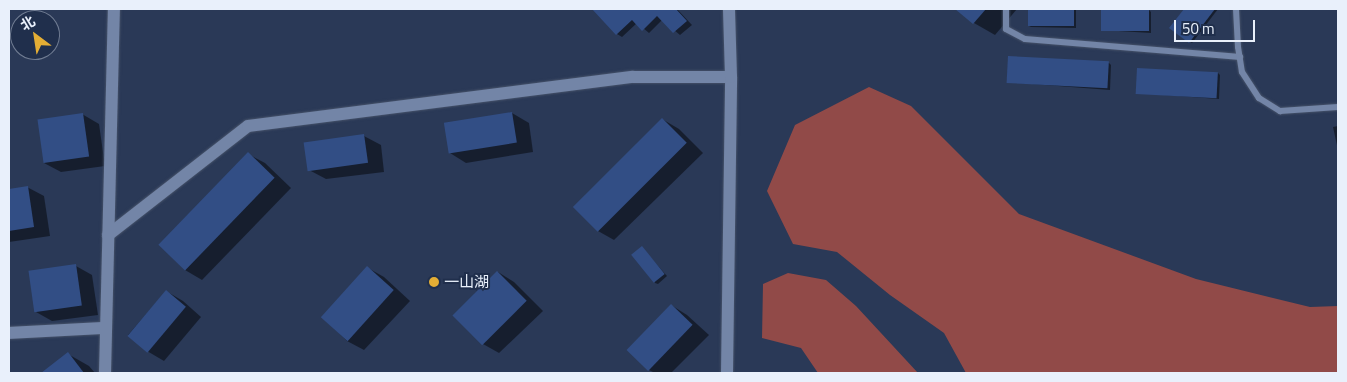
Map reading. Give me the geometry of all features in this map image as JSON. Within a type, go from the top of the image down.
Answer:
[{"type":"street","points":[[105,373],[114,9]]},
{"type":"street","points":[[727,373],[731,77],[729,9]]},
{"type":"street","points":[[108,235],[248,126],[633,76],[731,77]]},
{"type":"street","points":[[9,333],[106,328]]},
{"type":"lane","points":[[1006,9],[1006,29],[1025,40],[1240,57]]},
{"type":"lane","points":[[1236,9],[1242,72],[1259,98],[1280,111],[1338,107]]},
{"type":"shaded area","points":[[869,87],[911,106],[1019,214],[1196,279],[1310,307],[1338,306],[1338,373],[966,373],[944,333],[890,295],[837,252],[793,244],[767,191],[795,125]]},
{"type":"shaded area","points":[[788,273],[826,280],[856,306],[918,373],[818,373],[801,348],[762,338],[763,284]]},
{"type":"building","points":[[592,9],[676,9],[687,21],[673,33],[657,16],[642,31],[632,20],[616,35]]},
{"type":"building","points":[[955,9],[986,9],[973,24]]},
{"type":"building","points":[[1028,9],[1074,9],[1074,26],[1028,26]]},
{"type":"building","points":[[1101,9],[1149,9],[1149,31],[1101,31]]},
{"type":"building","points":[[1184,9],[1215,9],[1189,43],[1169,28]]},
{"type":"building","points":[[1008,56],[1109,61],[1107,88],[1007,83]]},
{"type":"building","points":[[1137,68],[1218,72],[1217,98],[1136,94]]},
{"type":"building","points":[[512,112],[517,143],[449,153],[444,123]]},
{"type":"building","points":[[83,113],[89,157],[44,163],[37,119]]},
{"type":"building","points":[[662,118],[687,143],[598,232],[573,207]]},
{"type":"building","points":[[364,134],[368,163],[308,171],[304,142]]},
{"type":"building","points":[[248,152],[275,178],[185,270],[158,245]]},
{"type":"building","points":[[28,186],[34,227],[9,231],[9,189]]},
{"type":"building","points":[[642,246],[665,274],[654,283],[631,255]]},
{"type":"building","points":[[76,264],[82,306],[34,312],[28,271]]},
{"type":"building","points":[[367,266],[394,290],[348,341],[321,317]]},
{"type":"building","points":[[497,271],[527,301],[482,345],[452,316]]},
{"type":"building","points":[[166,290],[186,307],[147,353],[127,336]]},
{"type":"building","points":[[671,304],[693,325],[648,371],[627,350]]},
{"type":"building","points":[[68,352],[84,373],[41,373]]},
{"type":"place","name":"一山湖","points":[[434,282]]}]
